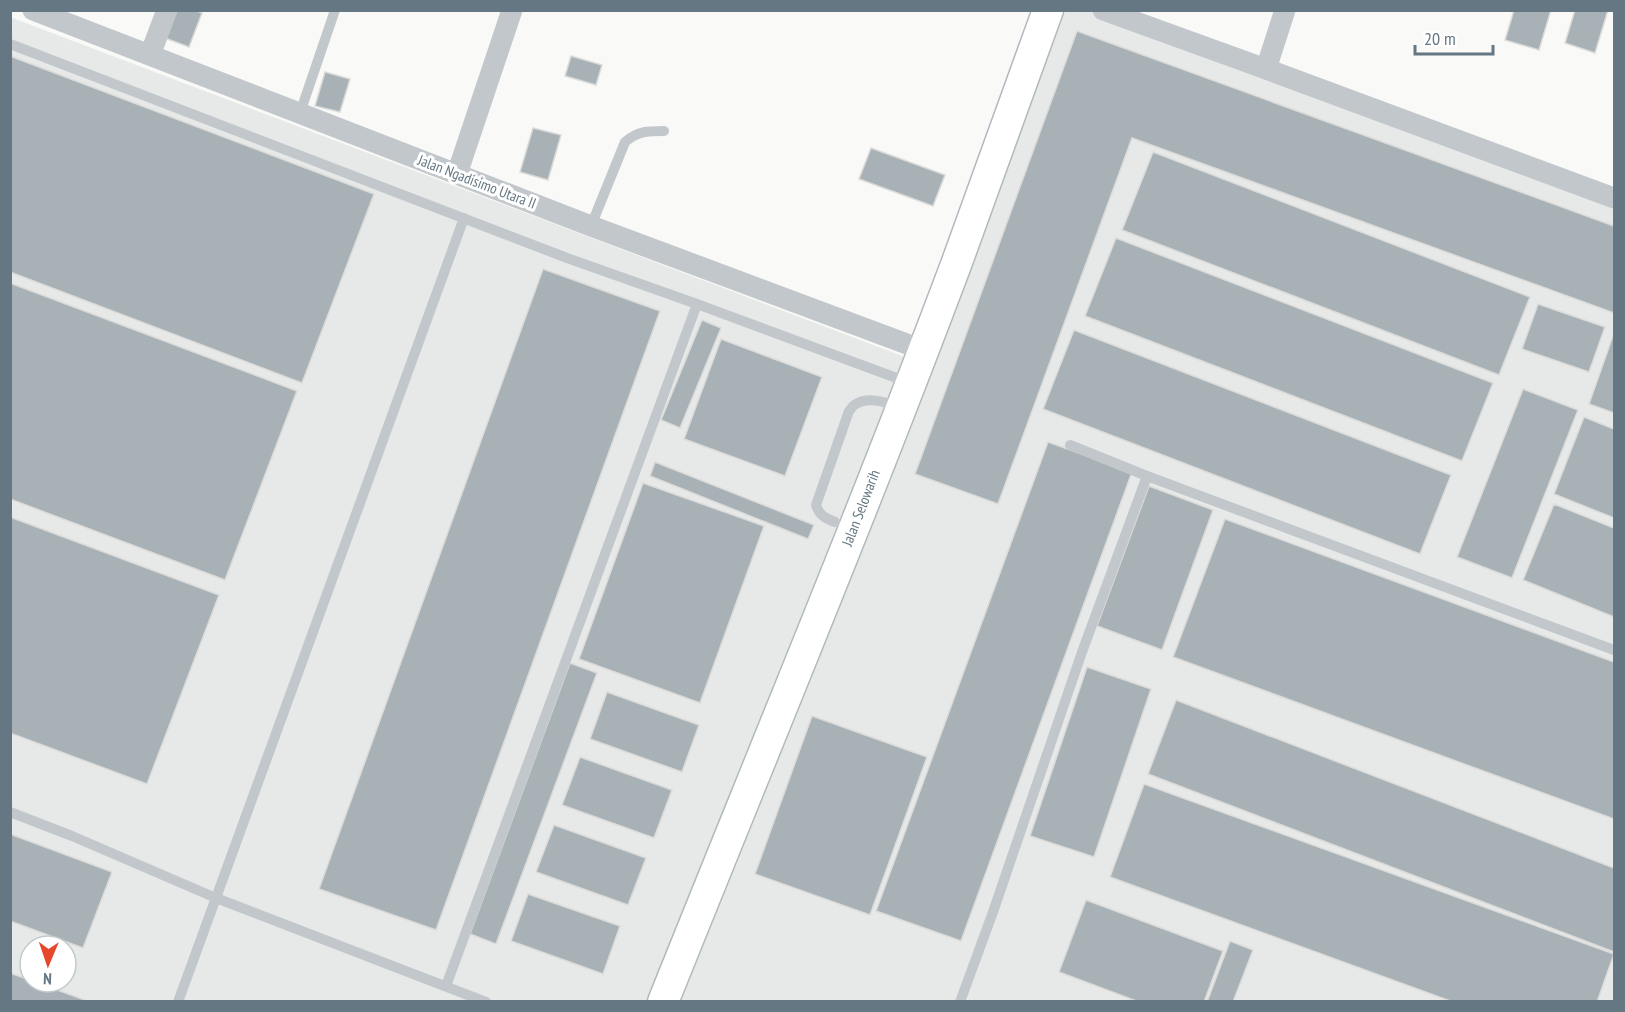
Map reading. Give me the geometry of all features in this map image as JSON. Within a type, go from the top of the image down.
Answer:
[{"type":"main road","name":"Jalan Selowarih","points":[[663,1002],[848,543],[923,350],[1048,10]]},
{"type":"street","name":"Jalan Ngadisimo Utara II","points":[[33,10],[59,15],[150,55],[591,226],[923,350]]},
{"type":"street","points":[[150,55],[167,10]]},
{"type":"street","points":[[457,174],[512,10]]},
{"type":"street","points":[[1103,10],[1614,198]]},
{"type":"street","points":[[1266,69],[1285,10]]},
{"type":"lane","points":[[300,113],[335,10]]},
{"type":"lane","points":[[10,44],[567,258],[697,304],[905,395]]},
{"type":"lane","points":[[591,226],[625,142],[643,131],[664,131]]},
{"type":"lane","points":[[178,1002],[464,218]]},
{"type":"lane","points":[[446,986],[697,304]]},
{"type":"lane","points":[[835,522],[822,516],[816,505],[849,411],[856,404],[871,400],[884,402],[905,395]]},
{"type":"lane","points":[[1070,445],[1147,476],[1614,650]]},
{"type":"lane","points":[[960,1002],[1082,652],[1147,476]]},
{"type":"lane","points":[[10,812],[216,898],[486,1002]]},
{"type":"shaded area","points":[[1050,11],[1106,11],[1614,199],[1614,1001],[11,1001],[10,17],[926,365]]},
{"type":"building","points":[[176,10],[195,10],[202,13],[189,47],[165,38]]},
{"type":"building","points":[[1514,10],[1551,10],[1539,50],[1505,40]]},
{"type":"building","points":[[1575,10],[1608,10],[1595,53],[1565,43]]},
{"type":"building","points":[[1077,31],[1614,226],[1614,313],[1132,138],[998,504],[915,474]]},
{"type":"building","points":[[10,56],[374,194],[302,383],[10,272]]},
{"type":"building","points":[[571,56],[602,65],[596,85],[565,76]]},
{"type":"building","points":[[325,72],[350,79],[340,112],[315,106]]},
{"type":"building","points":[[533,128],[561,135],[548,180],[520,172]]},
{"type":"building","points":[[871,148],[945,175],[933,206],[859,179]]},
{"type":"building","points":[[1153,152],[1530,297],[1499,375],[1122,230]]},
{"type":"building","points":[[1116,238],[1493,383],[1462,461],[1085,316]]},
{"type":"building","points":[[543,269],[660,311],[436,930],[319,889]]},
{"type":"building","points":[[10,283],[297,391],[225,580],[10,499]]},
{"type":"building","points":[[1538,304],[1605,327],[1589,372],[1522,349]]},
{"type":"building","points":[[702,320],[721,328],[680,428],[661,420]]},
{"type":"building","points":[[1074,330],[1451,475],[1420,554],[1043,409]]},
{"type":"building","points":[[1614,333],[1614,413],[1589,404]]},
{"type":"building","points":[[721,339],[822,377],[785,476],[684,439]]},
{"type":"building","points":[[1523,389],[1578,410],[1512,578],[1457,557]]},
{"type":"building","points":[[1584,417],[1614,429],[1614,518],[1554,494]]},
{"type":"building","points":[[1048,442],[1132,472],[961,941],[876,911]]},
{"type":"building","points":[[655,462],[814,525],[808,539],[650,476]]},
{"type":"building","points":[[643,483],[764,526],[700,703],[579,659]]},
{"type":"building","points":[[1149,486],[1213,510],[1162,650],[1097,626]]},
{"type":"building","points":[[1554,504],[1614,528],[1614,617],[1523,580]]},
{"type":"building","points":[[10,517],[219,595],[147,784],[10,733]]},
{"type":"building","points":[[1225,519],[1614,662],[1614,819],[1173,657]]},
{"type":"building","points":[[570,663],[597,673],[496,944],[470,934]]},
{"type":"building","points":[[1087,667],[1151,689],[1094,857],[1030,836]]},
{"type":"building","points":[[607,692],[699,725],[682,772],[590,739]]},
{"type":"building","points":[[1176,700],[1614,868],[1614,952],[1148,774]]},
{"type":"building","points":[[812,716],[927,757],[870,915],[755,874]]},
{"type":"building","points":[[580,757],[672,790],[654,838],[562,805]]},
{"type":"building","points":[[1144,784],[1614,954],[1597,1002],[1453,1002],[1110,877]]},
{"type":"building","points":[[554,825],[646,858],[628,905],[536,872]]},
{"type":"building","points":[[10,834],[112,872],[83,948],[78,946],[78,934],[45,934],[10,921]]},
{"type":"building","points":[[528,894],[620,926],[603,974],[511,941]]},
{"type":"building","points":[[1086,900],[1223,951],[1204,1002],[1139,1002],[1059,972]]},
{"type":"building","points":[[1230,941],[1253,950],[1233,1002],[1207,1002]]},
{"type":"building","points":[[10,973],[18,976],[18,994],[68,994],[90,1002],[10,1002]]}]
